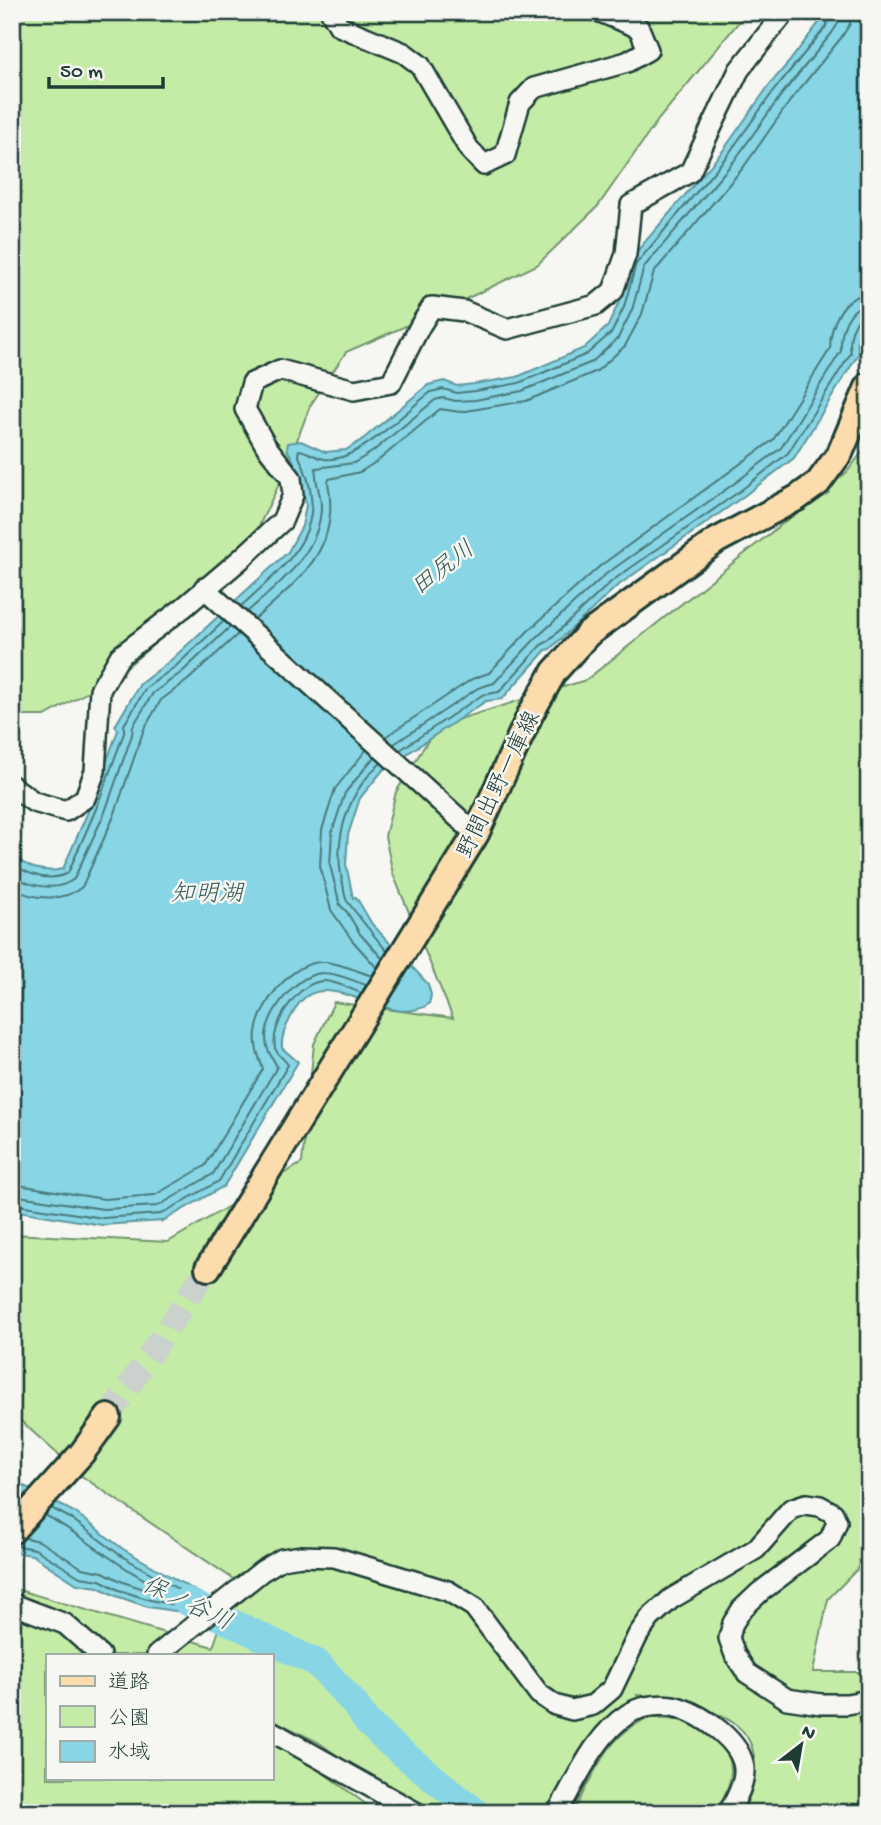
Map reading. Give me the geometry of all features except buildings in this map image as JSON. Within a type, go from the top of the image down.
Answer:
[{"type":"main road","name":"野間出野一庫線","points":[[208,1268],[477,834],[530,715],[554,672],[588,634],[716,541],[797,498],[818,483],[840,453],[869,385]]},
{"type":"main road","points":[[12,1531],[82,1453],[108,1417]]},
{"type":"street","points":[[331,12],[339,26],[404,53],[420,65],[469,149],[484,165],[505,155],[520,103],[534,88],[627,62],[648,50],[639,27],[600,12]]},
{"type":"street","points":[[12,786],[34,802],[66,811],[85,798],[95,771],[100,690],[120,656],[183,608],[282,520],[293,495],[292,478],[266,446],[245,409],[252,383],[280,370],[355,390],[391,383],[432,307],[464,311],[507,329],[596,305],[613,291],[626,254],[631,205],[690,172],[738,70],[785,12]]},
{"type":"street","points":[[204,589],[477,834]]},
{"type":"street","points":[[158,1654],[262,1571],[282,1559],[301,1556],[334,1557],[447,1591],[474,1607],[539,1694],[555,1705],[572,1710],[593,1705],[612,1689],[638,1635],[650,1618],[671,1599],[756,1549],[791,1508],[806,1504],[820,1506],[833,1513],[837,1522],[830,1539],[760,1592],[733,1623],[729,1637],[735,1655],[747,1672],[787,1699],[821,1704],[847,1704],[869,1700]]},
{"type":"street","points":[[12,1604],[65,1624],[99,1654]]},
{"type":"street","points":[[557,1813],[606,1732],[630,1713],[651,1705],[679,1707],[714,1726],[732,1741],[744,1768],[738,1796],[728,1813]]},
{"type":"street","points":[[273,1732],[417,1813]]},
{"type":"green space","points":[[12,12],[747,12],[658,120],[598,206],[537,265],[346,352],[310,406],[284,474],[256,532],[189,615],[116,676],[45,716],[12,716]]},
{"type":"green space","points":[[869,443],[869,1557],[828,1599],[813,1672],[869,1672],[869,1806],[865,1813],[741,1813],[751,1791],[755,1767],[754,1755],[744,1733],[735,1724],[690,1703],[674,1698],[637,1695],[638,1698],[612,1712],[596,1728],[547,1813],[425,1813],[388,1792],[318,1742],[273,1720],[273,1654],[46,1654],[46,1780],[273,1780],[273,1740],[284,1744],[378,1813],[12,1813],[12,1588],[213,1647],[236,1581],[83,1477],[12,1413],[12,1234],[168,1242],[302,1163],[314,1044],[334,1002],[453,1018],[393,874],[385,836],[396,792],[437,726],[586,680],[847,472]]},
{"type":"green space","points":[[652,1718],[672,1718],[694,1725],[712,1736],[726,1752],[730,1761],[731,1777],[716,1813],[573,1813],[595,1770],[614,1743],[638,1723]]},
{"type":"water","name":"知明湖","points":[[827,12],[869,12],[869,317],[859,334],[859,353],[794,458],[616,587],[546,650],[502,699],[486,701],[383,770],[360,798],[348,835],[346,864],[353,898],[356,897],[372,924],[428,984],[431,995],[429,1004],[412,1010],[394,1009],[337,992],[320,991],[305,997],[293,1013],[283,1034],[282,1043],[282,1048],[298,1062],[224,1186],[163,1221],[102,1225],[12,1210],[12,856],[36,868],[49,871],[63,869],[90,807],[118,730],[115,726],[140,684],[171,660],[288,552],[302,526],[306,505],[299,472],[287,449],[288,443],[301,441],[325,452],[346,450],[428,385],[444,381],[457,386],[517,377],[584,348],[608,326],[618,304],[626,264],[722,152],[770,84]]},
{"type":"water","points":[[12,1476],[18,1483],[76,1513],[123,1549],[206,1597],[218,1611],[220,1618],[209,1620],[182,1612],[148,1607],[98,1587],[77,1584],[32,1555],[12,1552]]},
{"type":"waterway","name":"保ノ谷川","points":[[186,1601],[317,1663],[353,1702],[367,1722],[387,1741],[477,1813]]},
{"type":"tunnel","points":[[108,1417],[208,1268]]},
{"type":"water label","name":"田尻川","points":[[442,567]]}]
